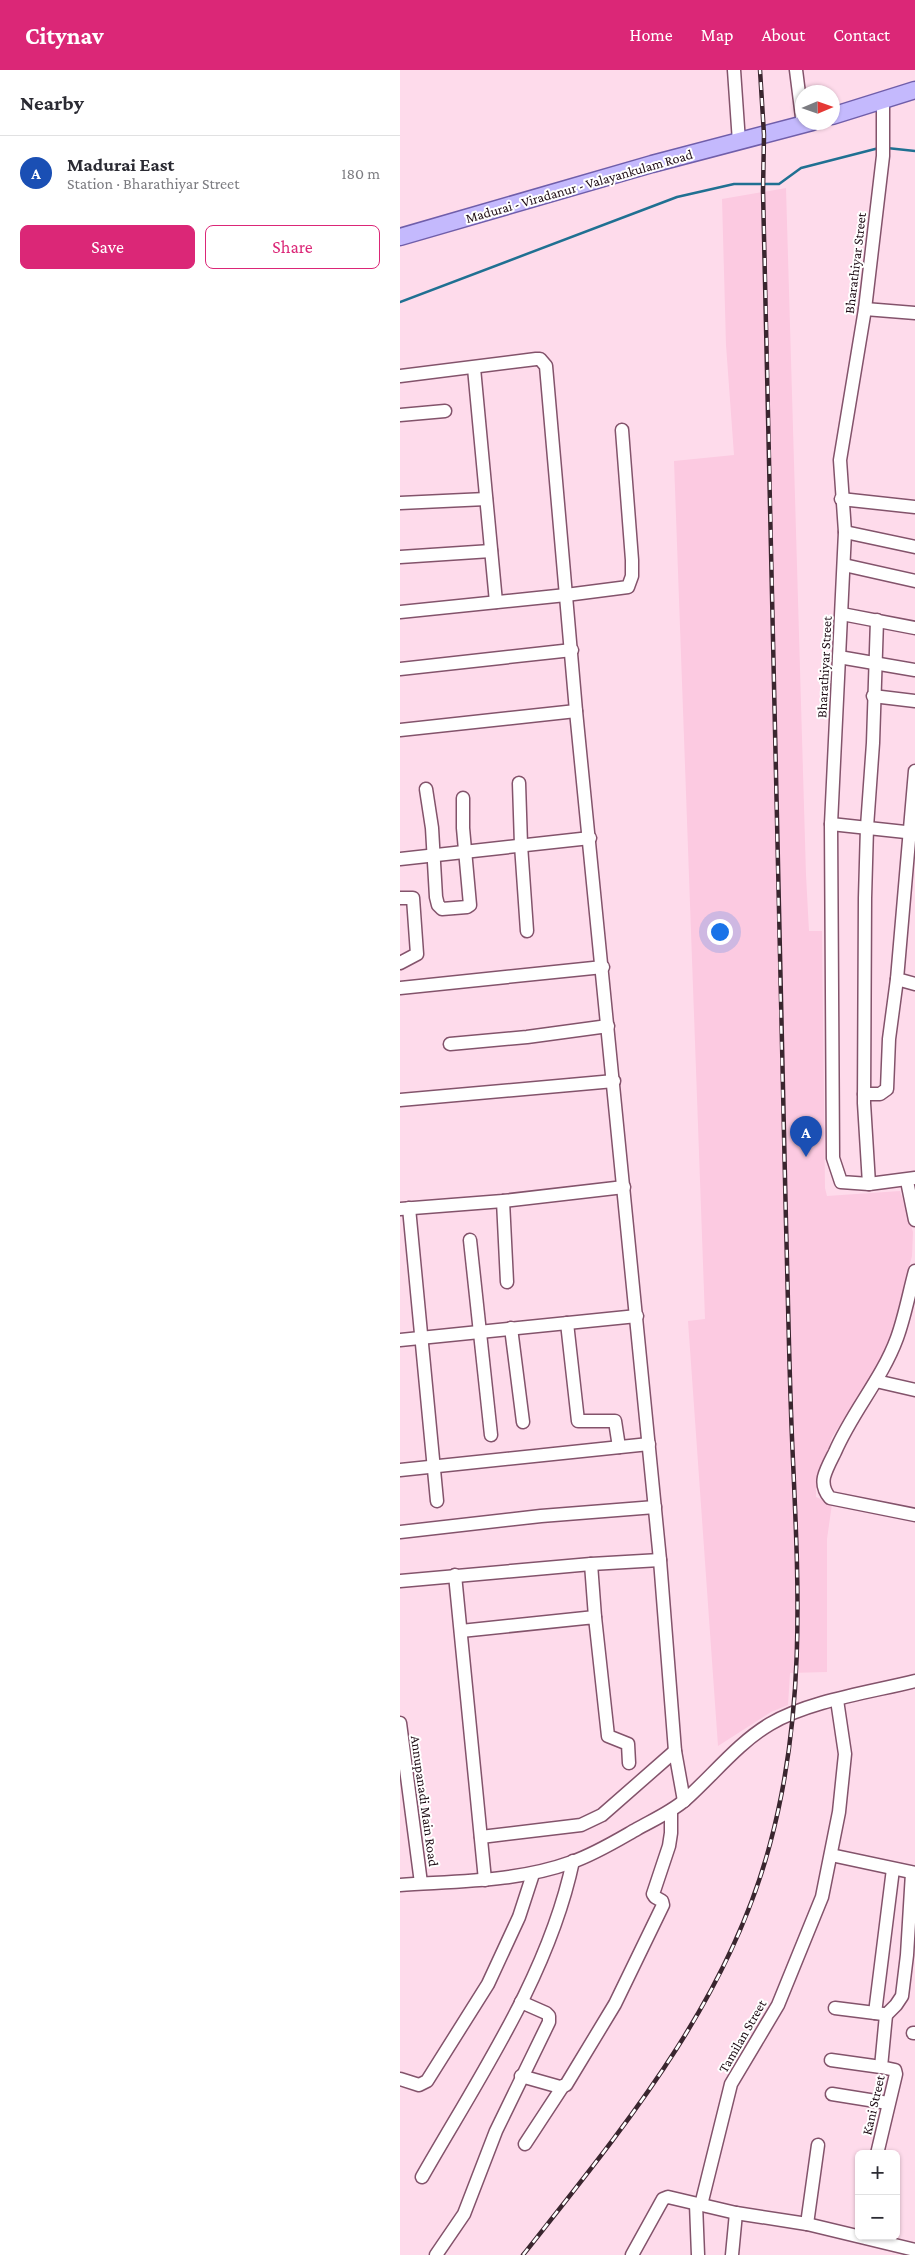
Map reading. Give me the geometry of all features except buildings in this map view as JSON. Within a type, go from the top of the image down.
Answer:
[{"type":"main road","points":[[840,113],[915,90]]},
{"type":"main road","name":"Madurai - Viradanur - Valayankulam Road","points":[[400,237],[652,164],[795,127]]},
{"type":"street","points":[[734,70],[739,142]]},
{"type":"street","points":[[796,70],[799,85]]},
{"type":"street","name":"Bharathiyar Street","points":[[869,1184],[840,1182],[833,1158],[831,824],[845,532],[840,460],[865,309],[882,156],[883,100]]},
{"type":"street","points":[[865,309],[915,313]]},
{"type":"street","points":[[400,376],[536,359],[540,359],[546,366],[576,711],[649,1444],[676,1751],[684,1801]]},
{"type":"street","points":[[474,368],[496,602]]},
{"type":"street","points":[[400,415],[445,411]]},
{"type":"street","points":[[400,612],[624,589],[632,582],[632,560],[622,430]]},
{"type":"street","points":[[400,503],[486,499]]},
{"type":"street","points":[[842,499],[915,507]]},
{"type":"street","points":[[845,532],[915,547]]},
{"type":"street","points":[[400,557],[491,551]]},
{"type":"street","points":[[844,566],[915,581]]},
{"type":"street","points":[[842,614],[915,628]]},
{"type":"street","points":[[877,620],[873,696],[873,743],[867,827],[864,1094],[869,1184],[911,1179],[915,1220]]},
{"type":"street","points":[[400,669],[572,650]]},
{"type":"street","points":[[839,657],[915,670]]},
{"type":"street","points":[[873,696],[915,700]]},
{"type":"street","points":[[400,730],[576,711]]},
{"type":"street","points":[[864,1094],[880,1094],[887,1089],[889,1039],[898,979],[912,833],[915,771]]},
{"type":"street","points":[[519,783],[521,845],[528,931]]},
{"type":"street","points":[[426,789],[432,828],[436,897],[438,906],[442,909],[467,907],[470,905],[463,798]]},
{"type":"street","points":[[831,824],[912,833]]},
{"type":"street","points":[[400,859],[590,838]]},
{"type":"street","points":[[400,898],[436,897]]},
{"type":"street","points":[[400,963],[417,954],[413,898]]},
{"type":"street","points":[[400,988],[603,967]]},
{"type":"street","points":[[898,979],[915,984]]},
{"type":"street","points":[[450,1044],[527,1037],[608,1026]]},
{"type":"street","points":[[400,1100],[614,1081]]},
{"type":"street","points":[[437,1501],[422,1337],[405,1208],[502,1201],[624,1187]]},
{"type":"street","points":[[502,1201],[507,1282]]},
{"type":"street","points":[[470,1240],[491,1435]]},
{"type":"street","points":[[915,1271],[912,1291],[897,1337],[876,1381],[855,1412],[824,1476],[824,1492],[830,1498],[915,1516]]},
{"type":"street","points":[[400,1340],[636,1316]]},
{"type":"street","points":[[567,1323],[578,1421],[615,1421],[619,1447]]},
{"type":"street","points":[[511,1328],[523,1422]]},
{"type":"street","points":[[876,1381],[915,1390]]},
{"type":"street","points":[[400,1470],[649,1444]]},
{"type":"street","points":[[400,1532],[541,1516],[655,1507]]},
{"type":"street","points":[[400,1581],[590,1564],[660,1560]]},
{"type":"street","points":[[590,1564],[607,1732],[610,1738],[628,1744],[629,1763]]},
{"type":"street","points":[[455,1575],[485,1880]]},
{"type":"street","points":[[461,1631],[595,1617]]},
{"type":"street","points":[[401,1886],[421,1883],[485,1880],[533,1874],[574,1861],[671,1810],[684,1801],[754,1734],[772,1723],[816,1705],[915,1681]]},
{"type":"street","name":"Tamilan Street","points":[[698,2255],[698,2204],[731,2084],[778,2005],[822,1897],[839,1812],[845,1754],[837,1700]]},
{"type":"street","name":"Annupanadi Main Road","points":[[400,1723],[402,1767],[421,1883]]},
{"type":"street","points":[[481,1837],[581,1825],[591,1822],[602,1815],[676,1751]]},
{"type":"street","points":[[525,2144],[616,2004],[663,1905],[662,1901],[653,1894],[669,1846],[671,1810]]},
{"type":"street","points":[[831,1855],[914,1873],[902,1996],[880,2014],[835,2008]]},
{"type":"street","points":[[422,2177],[534,1979],[568,1888],[574,1861]]},
{"type":"street","name":"Kani Street","points":[[878,2150],[896,2074],[895,2070],[881,2067],[880,2014],[893,1869]]},
{"type":"street","points":[[400,2079],[419,2085],[426,2081],[488,1984],[519,1917],[533,1874]]},
{"type":"street","points":[[436,2255],[464,2214],[496,2131],[521,2076],[549,2022],[549,2016],[521,2002]]},
{"type":"street","points":[[831,2060],[881,2067]]},
{"type":"street","points":[[521,2076],[563,2086]]},
{"type":"street","points":[[832,2094],[888,2103]]},
{"type":"street","points":[[807,2224],[818,2145]]},
{"type":"street","points":[[632,2255],[663,2199],[673,2197],[698,2204],[807,2224],[855,2236]]},
{"type":"street","points":[[732,2255],[736,2212]]},
{"type":"street","points":[[871,2240],[910,2251]]},
{"type":"shaded area","points":[[786,188],[806,875],[809,931],[822,931],[825,1188],[827,1196],[900,1191],[913,1232],[912,1256],[891,1337],[872,1377],[832,1437],[816,1490],[816,1497],[832,1504],[827,1539],[827,1672],[790,1673],[788,1705],[771,1712],[718,1746],[688,1321],[705,1319],[674,461],[734,455],[726,345],[722,199]]},
{"type":"waterway","points":[[400,302],[677,197],[734,184],[779,184],[801,168],[879,148]]},
{"type":"waterway","points":[[887,148],[915,151]]},
{"type":"railway","points":[[523,2255],[598,2160],[668,2062],[700,2010],[728,1957],[751,1902],[770,1844],[782,1793],[790,1742],[795,1692],[797,1591],[783,1094],[763,191],[764,135],[760,70]]},
{"type":"place","name":"Madurai East","points":[[806,1157]]}]
